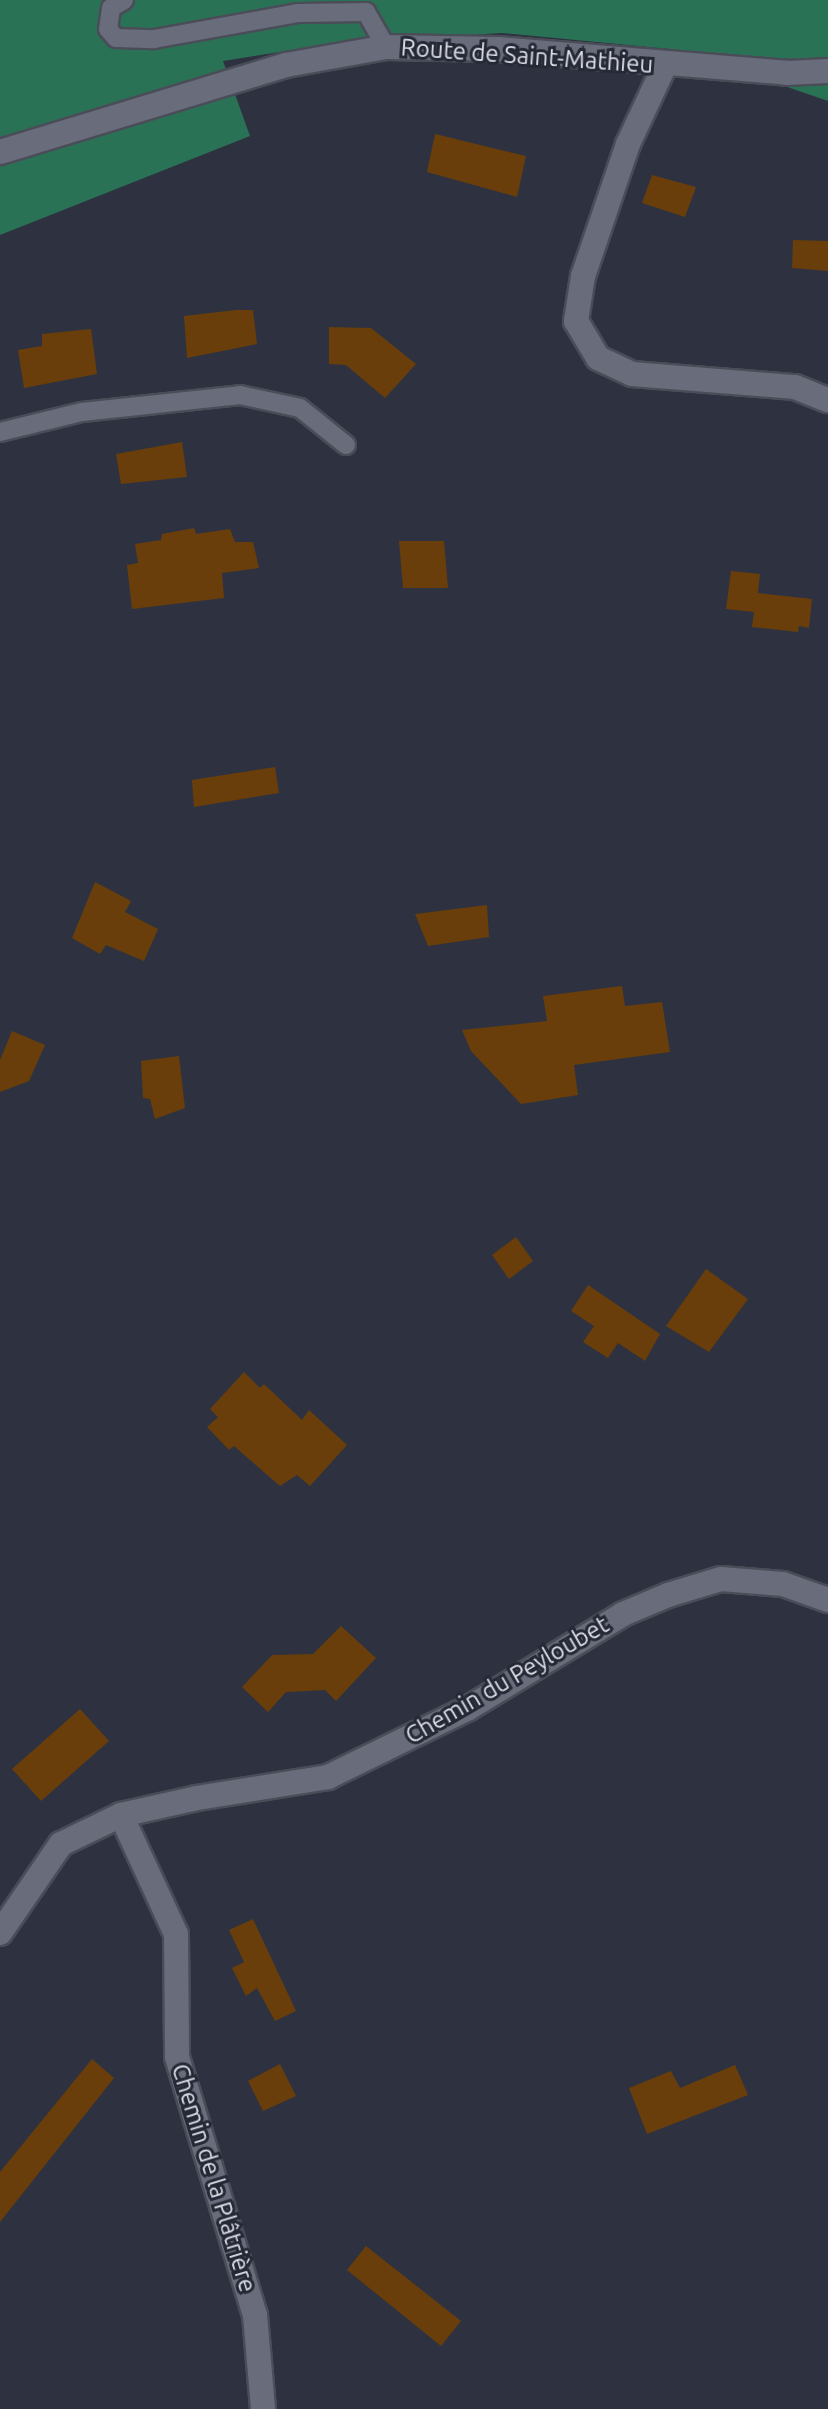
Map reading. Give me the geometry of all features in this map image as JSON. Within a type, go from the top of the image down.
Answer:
[{"type":"street","name":"Route de Saint-Mathieu","points":[[0,152],[286,65],[386,47],[498,49],[787,73],[828,71]]},
{"type":"street","points":[[665,65],[628,144],[583,276],[576,321],[598,358],[632,374],[795,387],[828,400]]},
{"type":"street","name":"Chemin du Peyloubet","points":[[0,1933],[61,1844],[121,1815],[197,1798],[328,1777],[467,1709],[623,1614],[680,1590],[721,1579],[783,1584],[828,1600]]},
{"type":"street","name":"Chemin de la Plâtrière","points":[[121,1815],[176,1934],[177,2057],[255,2315],[263,2409]]},
{"type":"lane","points":[[124,0],[111,8],[108,29],[116,38],[154,39],[299,13],[366,12],[386,47]]},
{"type":"lane","points":[[0,432],[82,412],[240,395],[300,408],[346,445]]},
{"type":"green space","points":[[0,0],[828,0],[828,101],[680,50],[502,33],[343,42],[223,61],[250,136],[0,235]]},
{"type":"building","points":[[435,134],[526,156],[517,197],[427,172]]},
{"type":"building","points":[[652,175],[696,187],[685,217],[642,203]]},
{"type":"building","points":[[793,240],[828,241],[828,271],[792,268]]},
{"type":"building","points":[[253,310],[257,344],[187,358],[184,316]]},
{"type":"building","points":[[329,327],[371,328],[416,364],[385,398],[346,365],[329,364]]},
{"type":"building","points":[[91,329],[97,374],[24,388],[18,350],[42,346],[42,334]]},
{"type":"building","points":[[182,442],[187,477],[121,484],[116,454]]},
{"type":"building","points":[[194,528],[196,534],[230,529],[235,542],[253,542],[259,568],[222,573],[224,598],[132,609],[127,565],[138,563],[135,544],[161,540],[162,534]]},
{"type":"building","points":[[399,541],[444,541],[448,588],[403,588]]},
{"type":"building","points":[[731,571],[760,574],[758,593],[812,599],[809,628],[799,626],[798,632],[752,627],[754,612],[726,609]]},
{"type":"building","points":[[275,767],[279,793],[194,807],[192,780]]},
{"type":"building","points":[[95,882],[131,901],[125,912],[158,929],[144,961],[106,945],[100,954],[72,938]]},
{"type":"building","points":[[487,905],[489,937],[428,946],[415,914]]},
{"type":"building","points":[[622,986],[625,1006],[662,1002],[670,1052],[574,1065],[578,1095],[521,1104],[471,1051],[462,1030],[547,1021],[543,996]]},
{"type":"building","points":[[12,1031],[45,1045],[29,1081],[0,1092],[0,1060]]},
{"type":"building","points":[[179,1056],[185,1108],[155,1119],[150,1099],[143,1098],[141,1061]]},
{"type":"building","points":[[516,1237],[533,1261],[509,1279],[492,1255]]},
{"type":"building","points":[[706,1269],[748,1299],[709,1352],[666,1326]]},
{"type":"building","points":[[588,1285],[660,1334],[645,1361],[618,1343],[608,1358],[583,1342],[594,1326],[571,1311]]},
{"type":"building","points":[[244,1372],[260,1388],[264,1384],[302,1420],[309,1410],[347,1445],[310,1486],[297,1475],[280,1486],[234,1446],[229,1450],[207,1427],[218,1417],[210,1409]]},
{"type":"building","points":[[341,1626],[376,1658],[336,1701],[325,1690],[286,1692],[268,1712],[242,1687],[272,1655],[313,1654]]},
{"type":"building","points":[[80,1709],[109,1741],[41,1801],[12,1769]]},
{"type":"building","points":[[253,1919],[296,2011],[275,2021],[257,1988],[246,1996],[232,1968],[244,1962],[229,1930]]},
{"type":"building","points":[[92,2059],[114,2078],[0,2222],[0,2172]]},
{"type":"building","points":[[280,2064],[296,2096],[263,2111],[248,2081]]},
{"type":"building","points":[[735,2065],[748,2095],[647,2134],[629,2088],[671,2071],[680,2088]]},
{"type":"building","points":[[366,2246],[461,2321],[441,2346],[347,2270]]}]
